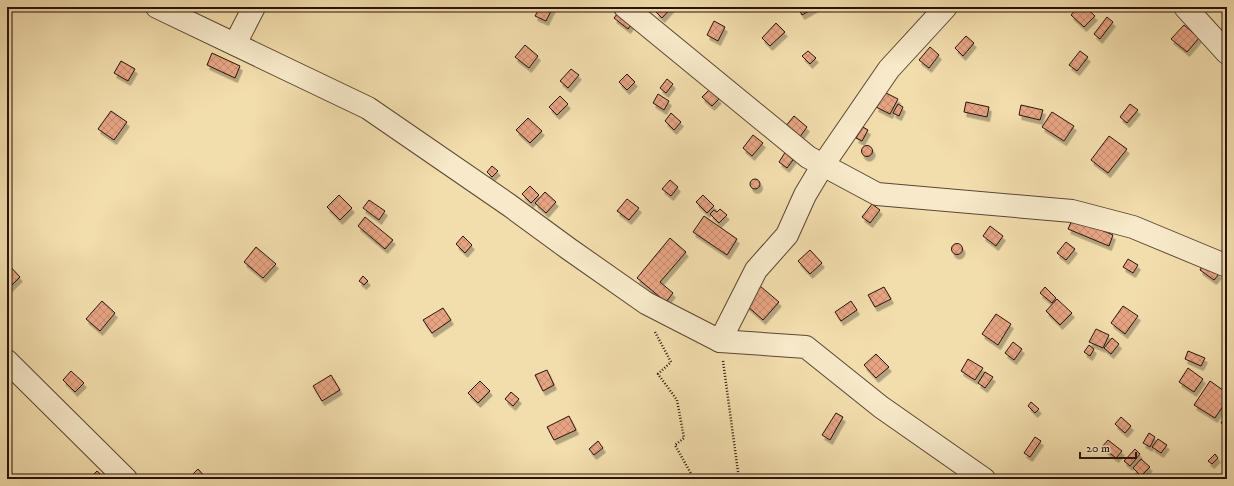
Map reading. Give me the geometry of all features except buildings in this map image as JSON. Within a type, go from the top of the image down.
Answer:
[{"type":"street","points":[[157,7],[368,108],[509,205],[646,303],[720,341],[806,347],[881,407],[984,479]]},
{"type":"street","points":[[235,44],[254,7]]},
{"type":"street","points":[[625,7],[808,157],[877,194],[1072,211],[1133,227],[1227,266]]},
{"type":"street","points":[[720,341],[756,270],[787,235],[805,195],[823,165],[889,69],[946,7]]},
{"type":"street","points":[[1186,7],[1227,53]]},
{"type":"street","points":[[7,361],[126,479]]},
{"type":"path","points":[[654,330],[671,362],[658,374],[677,400],[684,438],[675,445],[694,479]]},
{"type":"path","points":[[720,341],[739,479]]}]
